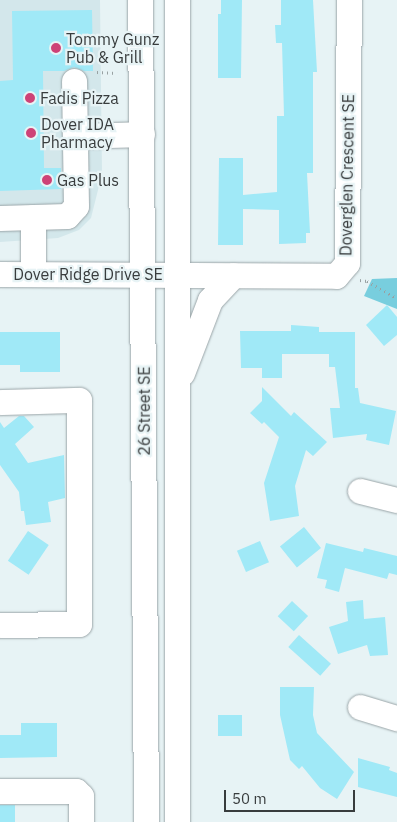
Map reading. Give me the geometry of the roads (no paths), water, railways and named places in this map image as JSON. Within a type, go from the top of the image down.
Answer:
[{"type":"street","name":"26 Street SE","points":[[140,0],[146,822]]},
{"type":"street","name":"26 Street SE","points":[[176,822],[177,0]]},
{"type":"street","name":"Doverglen Crescent SE","points":[[176,274],[336,276],[347,263],[349,0]]},
{"type":"street","points":[[0,218],[67,216],[76,206],[75,136],[85,77]]},
{"type":"street","points":[[75,136],[142,134]]},
{"type":"street","points":[[33,217],[33,274]]},
{"type":"street","name":"Dover Ridge Drive SE","points":[[0,274],[176,274]]},
{"type":"street","points":[[176,389],[210,300],[233,275]]},
{"type":"street","points":[[0,402],[79,400],[79,624],[0,625]]},
{"type":"street","points":[[360,491],[397,500]]},
{"type":"street","points":[[360,707],[397,718]]},
{"type":"street","points":[[0,791],[76,791],[81,796],[81,822]]},
{"type":"place","name":"Tommy Gunz Pub & Grill","points":[[56,48]]},
{"type":"place","name":"Fadis Pizza","points":[[30,98]]},
{"type":"place","name":"Dover IDA Pharmacy","points":[[31,133]]},
{"type":"place","name":"Gas Plus","points":[[47,180]]}]
